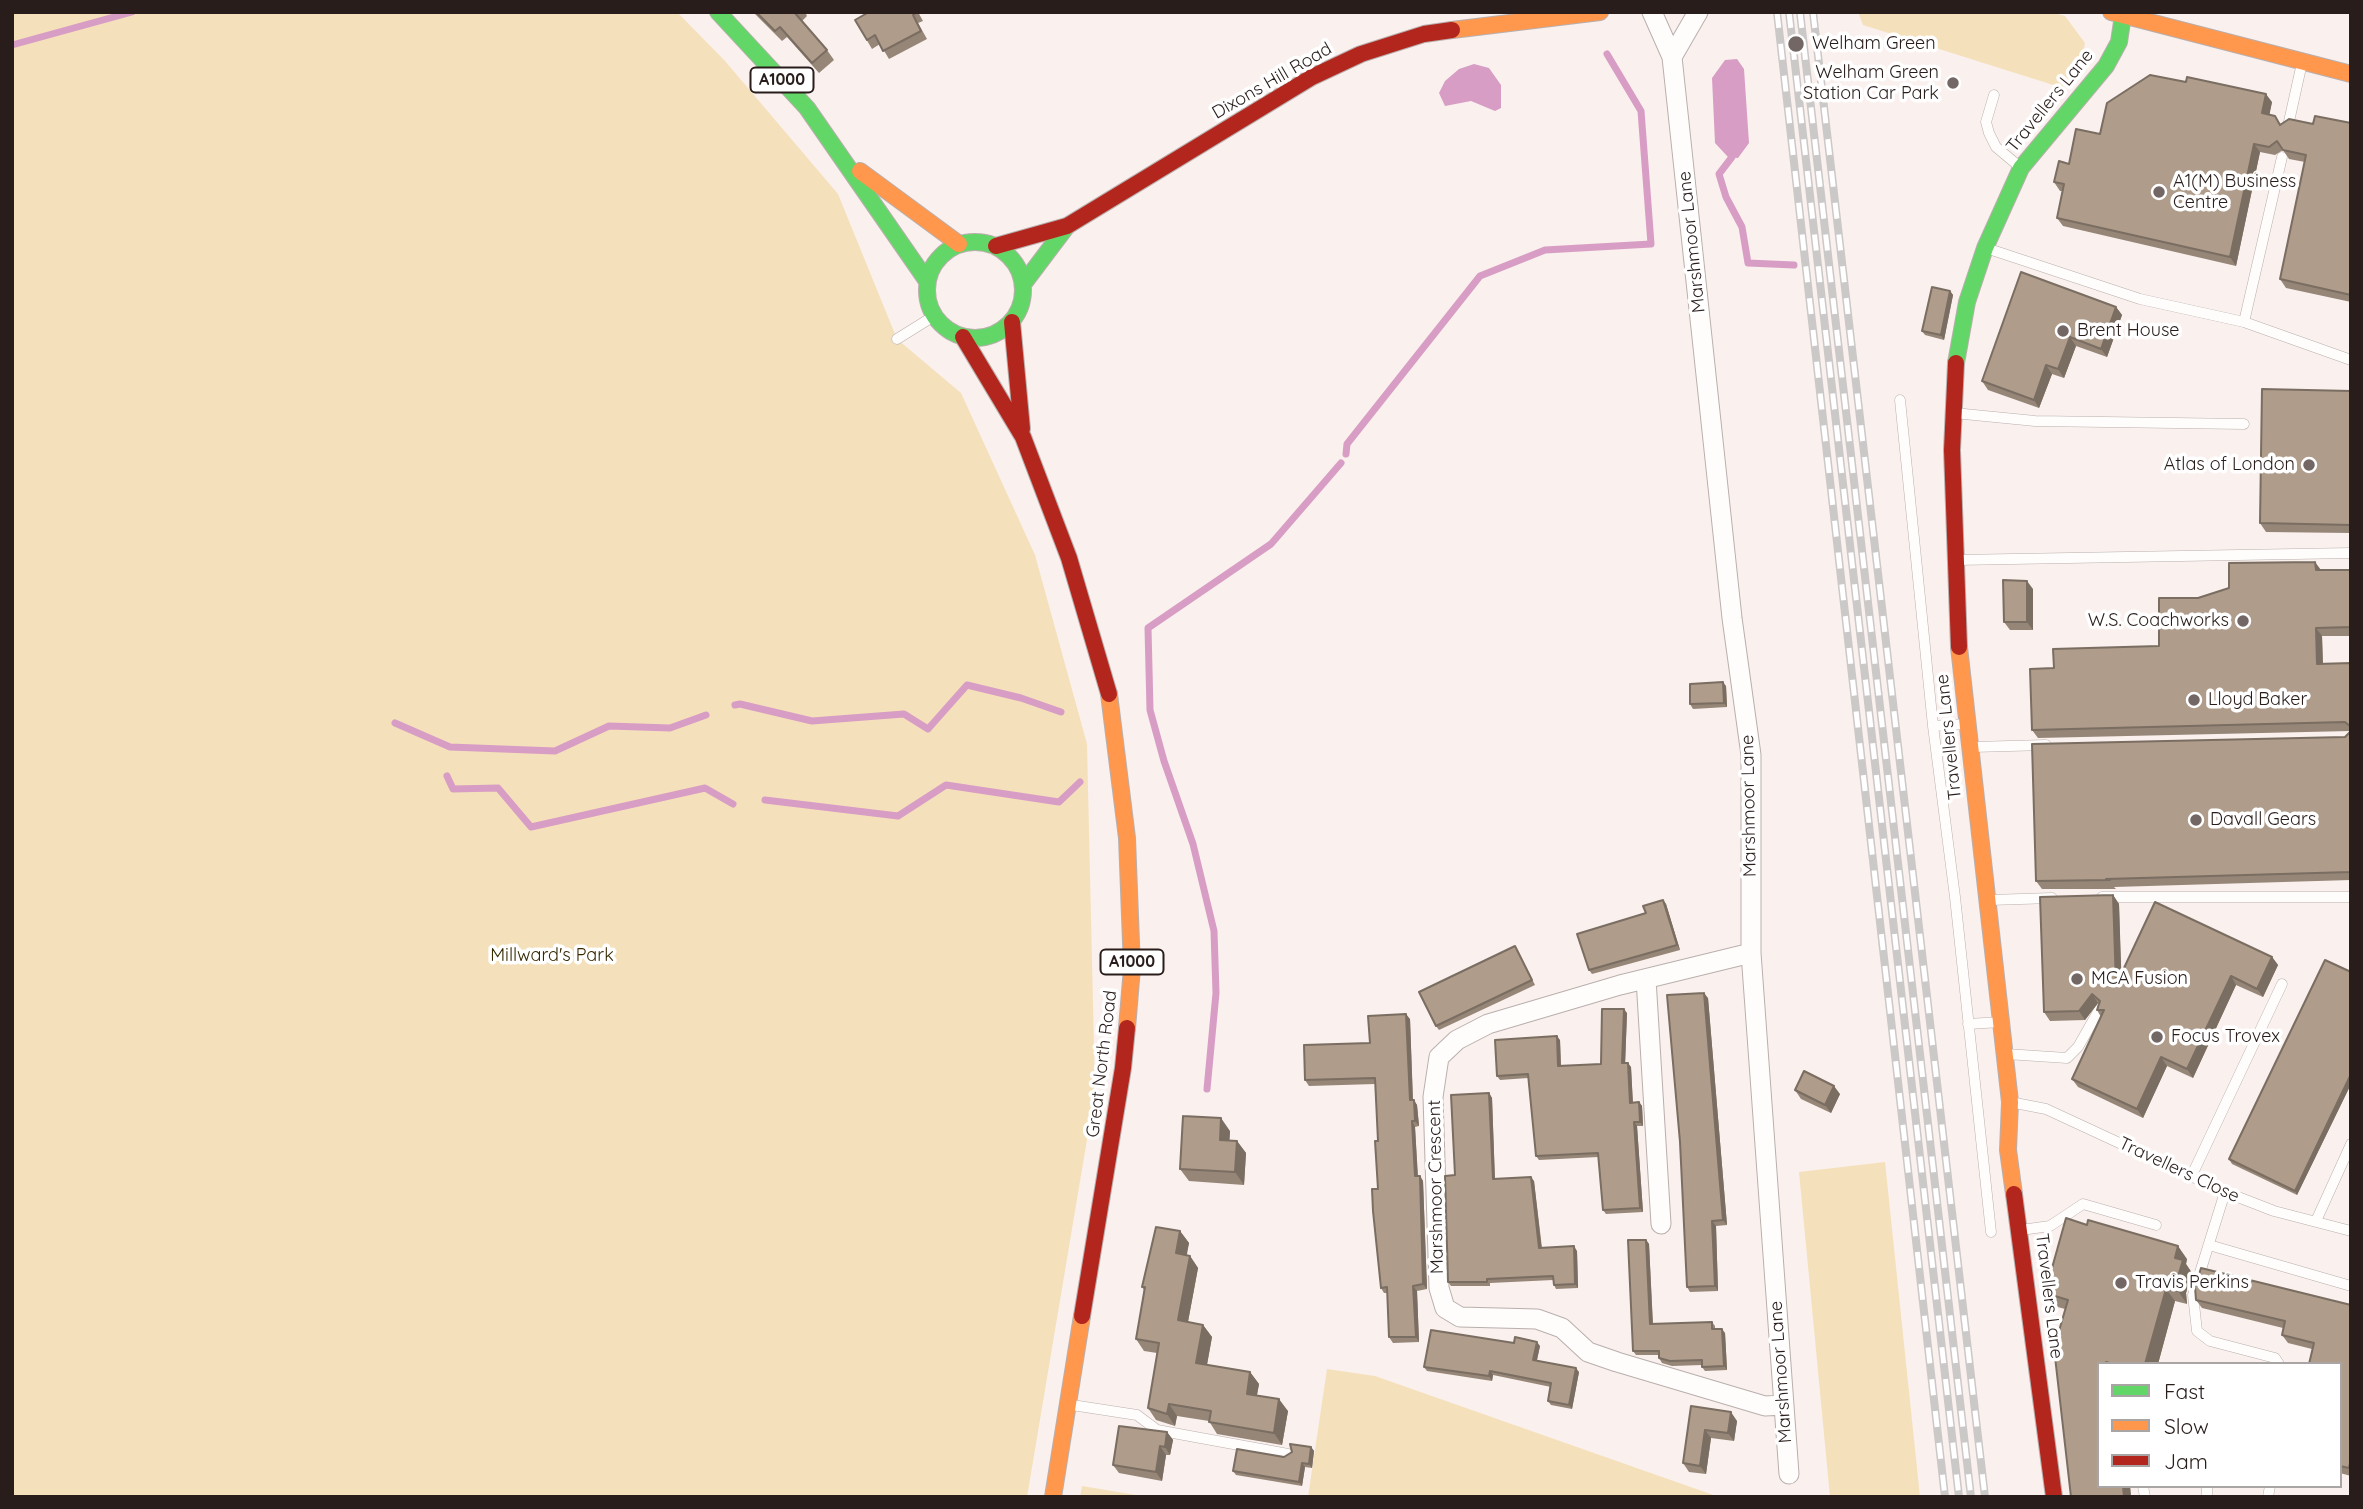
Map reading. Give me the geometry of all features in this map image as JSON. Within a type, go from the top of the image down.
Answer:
[{"type":"street","name":"A1000","points":[[718,12],[807,108],[927,281]]},
{"type":"street","name":"Dixons Hill Road","points":[[996,246],[1067,226],[1312,77],[1361,54],[1424,34],[1600,12]]},
{"type":"street","name":"Marshmoor Lane","points":[[1652,12],[1672,57],[1730,604],[1751,755],[1751,953],[1789,1474]]},
{"type":"street","points":[[1672,57],[1698,12]]},
{"type":"street","points":[[2117,14],[2165,18],[2351,74]]},
{"type":"street","name":"Travellers Lane","points":[[2054,1497],[2021,1230],[2008,1150],[2010,1102],[1966,723],[1955,560],[1955,369],[1967,302],[1985,248],[2021,168],[2106,66],[2119,42],[2117,14]]},
{"type":"street","name":"A1000","points":[[837,154],[959,244]]},
{"type":"street","name":"Dixons Hill Road","points":[[1024,283],[1067,226]]},
{"type":"street","points":[[978,241],[996,246],[1007,253],[1024,283],[1023,301],[1012,321],[999,333],[982,338],[964,337],[947,329],[934,316],[927,296],[927,281],[942,253],[959,244],[978,241]]},
{"type":"street","name":"Great North Road","points":[[1012,321],[1023,437]]},
{"type":"street","name":"Great North Road","points":[[964,337],[1023,437],[1069,558],[1108,689],[1128,864],[1132,968],[1123,1068],[1101,1219],[1053,1497]]},
{"type":"street","name":"Marshmoor Crescent","points":[[1751,953],[1646,979],[1488,1024],[1457,1040],[1439,1058],[1433,1097],[1439,1288],[1445,1308],[1460,1317],[1537,1319],[1563,1328],[1588,1352],[1765,1406],[1783,1405]]},
{"type":"street","points":[[1646,979],[1661,1224]]},
{"type":"lane","points":[[2288,126],[2303,60]]},
{"type":"lane","points":[[1994,95],[1986,122],[1992,150],[2021,168]]},
{"type":"lane","points":[[2244,322],[2282,157]]},
{"type":"lane","points":[[1985,248],[2140,299],[2244,322],[2336,357],[2351,360]]},
{"type":"lane","points":[[897,339],[934,316]]},
{"type":"lane","points":[[1900,400],[1933,726],[1990,1232]]},
{"type":"lane","points":[[1954,414],[2035,421],[2244,424]]},
{"type":"lane","points":[[1955,560],[2351,553]]},
{"type":"lane","points":[[1933,726],[1966,723]]},
{"type":"lane","points":[[1969,747],[2064,745]]},
{"type":"lane","points":[[2093,897],[2351,897]]},
{"type":"lane","points":[[1986,900],[2066,898]]},
{"type":"lane","points":[[2192,1175],[2282,984]]},
{"type":"lane","points":[[2005,1054],[2067,1058],[2078,1047],[2099,1010]]},
{"type":"lane","points":[[1968,1024],[2002,1021]]},
{"type":"lane","name":"Travellers Close","points":[[2010,1102],[2046,1109],[2225,1192],[2274,1211],[2351,1231]]},
{"type":"lane","points":[[2316,1221],[2351,1144]]},
{"type":"lane","points":[[2225,1192],[2193,1295],[2197,1331],[2210,1341],[2275,1358],[2278,1362]]},
{"type":"lane","points":[[2021,1230],[2050,1226],[2083,1204],[2156,1224]]},
{"type":"lane","points":[[2209,1245],[2351,1286]]},
{"type":"lane","points":[[1067,1404],[1137,1415],[1157,1430],[1287,1454]]},
{"type":"green space","name":"Millward's Park","points":[[12,12],[677,12],[725,61],[838,194],[897,339],[961,393],[1035,555],[1087,744],[1095,1092],[1027,1497],[12,1497]]},
{"type":"green space","points":[[1858,12],[2050,12],[2065,16],[2085,43],[2081,65],[2066,89],[1863,25]]},
{"type":"green space","points":[[1885,1162],[1920,1497],[1830,1497],[1799,1172]]},
{"type":"green space","points":[[1327,1369],[1375,1376],[1719,1497],[1308,1497]]},
{"type":"green space","points":[[1082,1486],[1148,1497],[1080,1497]]},
{"type":"shaded area","points":[[1737,59],[1744,69],[1749,143],[1738,158],[1728,157],[1715,143],[1712,78],[1725,60]]},
{"type":"shaded area","points":[[1474,64],[1489,68],[1501,85],[1501,108],[1495,111],[1471,101],[1445,106],[1439,93],[1445,81],[1459,69]]},
{"type":"building","points":[[756,12],[794,12],[827,50],[812,63],[780,27],[775,31]]},
{"type":"building","points":[[869,12],[917,12],[913,15],[921,31],[883,51],[875,35],[867,40],[855,20]]},
{"type":"building","name":"A1(M) Business Centre","points":[[2150,75],[2186,82],[2187,77],[2266,94],[2262,113],[2275,116],[2280,125],[2289,119],[2313,124],[2315,116],[2351,123],[2351,295],[2280,279],[2306,155],[2283,150],[2277,141],[2269,147],[2254,144],[2230,257],[2057,218],[2064,184],[2054,182],[2059,161],[2069,164],[2076,129],[2100,134],[2107,103]]},
{"type":"building","name":"Brent House","points":[[2021,272],[2116,307],[2101,349],[2070,337],[2058,369],[2046,365],[2034,400],[1982,381]]},
{"type":"building","points":[[1932,287],[1950,291],[1941,335],[1922,331]]},
{"type":"building","name":"Atlas of London","points":[[2262,389],[2351,391],[2351,525],[2260,523]]},
{"type":"building","points":[[2315,562],[2316,570],[2351,570],[2351,627],[2316,628],[2317,664],[2351,663],[2351,727],[2345,722],[2032,730],[2030,669],[2054,668],[2053,649],[2159,646],[2159,598],[2198,598],[2229,588],[2229,563]]},
{"type":"building","points":[[2003,580],[2027,581],[2027,622],[2004,622]]},
{"type":"building","points":[[1723,682],[1724,703],[1690,704],[1690,684]]},
{"type":"building","name":"Davall Gears","points":[[2351,731],[2351,872],[2036,881],[2032,744],[2345,737]]},
{"type":"building","name":"Focus Trovex","points":[[2113,895],[2116,985],[2155,902],[2272,957],[2257,989],[2231,976],[2187,1069],[2161,1057],[2137,1109],[2072,1079],[2104,1010],[2097,1010],[2100,1001],[2092,994],[2079,1011],[2044,1012],[2040,897]]},
{"type":"building","points":[[1663,900],[1677,945],[1589,970],[1577,934],[1646,913],[1643,906]]},
{"type":"building","points":[[1515,946],[1532,980],[1436,1026],[1419,992]]},
{"type":"building","points":[[2325,960],[2351,972],[2351,1074],[2295,1191],[2229,1159]]},
{"type":"building","points":[[1704,993],[1723,1220],[1712,1221],[1715,1286],[1687,1287],[1680,1142],[1667,995]]},
{"type":"building","points":[[1602,1009],[1624,1009],[1622,1063],[1628,1063],[1630,1103],[1639,1102],[1640,1122],[1634,1122],[1640,1208],[1603,1210],[1598,1153],[1536,1156],[1528,1074],[1497,1076],[1495,1040],[1557,1036],[1558,1066],[1601,1064]]},
{"type":"building","points":[[1406,1014],[1410,1100],[1414,1100],[1415,1121],[1412,1121],[1415,1176],[1420,1176],[1423,1284],[1413,1286],[1416,1337],[1389,1337],[1387,1287],[1381,1288],[1373,1211],[1372,1189],[1378,1189],[1375,1078],[1305,1080],[1304,1045],[1370,1043],[1368,1016]]},
{"type":"building","points":[[1804,1071],[1834,1086],[1825,1105],[1795,1090]]},
{"type":"building","points":[[1489,1093],[1493,1179],[1531,1177],[1539,1248],[1574,1246],[1575,1284],[1554,1285],[1553,1276],[1487,1279],[1487,1282],[1448,1282],[1445,1176],[1455,1175],[1451,1095]]},
{"type":"building","points":[[1183,1116],[1221,1118],[1220,1140],[1237,1141],[1235,1172],[1180,1169]]},
{"type":"building","name":"Travis Perkins","points":[[2066,1218],[2087,1225],[2088,1220],[2178,1246],[2175,1258],[2183,1260],[2177,1280],[2178,1291],[2166,1289],[2146,1362],[2097,1362],[2097,1488],[2123,1488],[2124,1497],[2071,1497],[2054,1348],[2068,1300],[2045,1293]]},
{"type":"building","points":[[1156,1227],[1180,1231],[1176,1253],[1190,1256],[1178,1320],[1203,1325],[1196,1363],[1250,1372],[1247,1394],[1279,1399],[1274,1433],[1209,1422],[1211,1411],[1169,1404],[1167,1414],[1148,1408],[1159,1343],[1136,1339],[1145,1287],[1142,1287]]},
{"type":"building","points":[[1628,1240],[1646,1240],[1650,1324],[1712,1322],[1712,1329],[1722,1329],[1724,1366],[1702,1367],[1702,1360],[1670,1361],[1659,1358],[1659,1351],[1633,1351]]},
{"type":"building","points":[[2201,1268],[2351,1305],[2349,1468],[2342,1466],[2342,1362],[2309,1362],[2314,1343],[2282,1335],[2285,1321],[2196,1300],[2195,1287]]},
{"type":"building","points":[[1431,1330],[1514,1343],[1515,1337],[1537,1342],[1533,1360],[1576,1368],[1569,1405],[1548,1401],[1551,1383],[1490,1371],[1489,1376],[1424,1367]]},
{"type":"building","points":[[1691,1406],[1731,1412],[1728,1433],[1705,1430],[1700,1466],[1683,1463]]},
{"type":"building","points":[[1119,1426],[1167,1432],[1165,1447],[1160,1446],[1156,1472],[1113,1465]]},
{"type":"building","points":[[1290,1444],[1311,1447],[1309,1464],[1302,1463],[1299,1482],[1233,1471],[1237,1449],[1284,1457],[1292,1452]]},
{"type":"waterway","points":[[12,45],[132,12]]},
{"type":"waterway","points":[[1346,454],[1347,444],[1480,276],[1545,250],[1651,244],[1641,111],[1607,54]]},
{"type":"waterway","points":[[1732,157],[1719,174],[1726,197],[1742,227],[1748,263],[1794,265]]},
{"type":"waterway","points":[[1207,1089],[1216,993],[1214,931],[1193,844],[1164,761],[1150,710],[1148,628],[1271,544],[1341,463]]},
{"type":"waterway","points":[[735,705],[812,721],[904,714],[928,729],[967,685],[1021,698],[1061,712]]},
{"type":"waterway","points":[[395,723],[450,747],[555,751],[609,726],[670,728],[706,715]]},
{"type":"waterway","points":[[447,776],[453,789],[498,788],[531,827],[705,788],[733,804]]},
{"type":"waterway","points":[[765,800],[898,816],[946,785],[1059,802],[1080,782]]},
{"type":"railway","points":[[1777,12],[1945,1497]]},
{"type":"railway","points":[[1789,12],[1959,1497]]},
{"type":"railway","points":[[1800,12],[1971,1497]]},
{"type":"railway","points":[[1813,12],[1985,1497]]},
{"type":"traffic: fast","points":[[718,12],[807,108],[927,281]]},
{"type":"traffic: fast","points":[[1956,363],[1967,302],[1985,248],[2021,168],[2106,66],[2119,42],[2123,15]]},
{"type":"traffic: fast","points":[[1024,283],[1067,226]]},
{"type":"traffic: fast","points":[[975,242],[993,245],[1009,256],[1020,272],[1023,290],[1020,308],[1009,324],[993,335],[975,338],[957,335],[941,324],[930,308],[927,290],[930,272],[941,256],[957,245],[975,242]]},
{"type":"traffic: slow","points":[[1452,30],[1600,12]]},
{"type":"traffic: slow","points":[[2111,12],[2351,74]]},
{"type":"traffic: slow","points":[[860,171],[959,244]]},
{"type":"traffic: slow","points":[[1959,647],[2010,1102],[2008,1150],[2014,1194]]},
{"type":"traffic: slow","points":[[1109,694],[1127,838],[1132,968],[1127,1028]]},
{"type":"traffic: slow","points":[[1053,1497],[1082,1316]]},
{"type":"traffic: jam","points":[[996,246],[1067,226],[1312,77],[1361,54],[1424,34],[1452,30]]},
{"type":"traffic: jam","points":[[1012,322],[1022,429]]},
{"type":"traffic: jam","points":[[963,337],[1023,437],[1069,558],[1109,694]]},
{"type":"traffic: jam","points":[[1956,363],[1952,450],[1959,647]]},
{"type":"traffic: jam","points":[[1082,1316],[1123,1068],[1127,1028]]},
{"type":"traffic: jam","points":[[2014,1194],[2054,1497]]},
{"type":"place","name":"Welham Green","points":[[1796,44]]},
{"type":"place","name":"Welham Green Station Car Park","points":[[1953,83]]},
{"type":"place","name":"A1(M) Business Centre","points":[[2159,192]]},
{"type":"place","name":"Brent House","points":[[2063,331]]},
{"type":"place","name":"Atlas of London","points":[[2309,465]]},
{"type":"place","name":"W.S. Coachworks","points":[[2243,621]]},
{"type":"place","name":"Lloyd Baker","points":[[2194,700]]},
{"type":"place","name":"Davall Gears","points":[[2196,820]]},
{"type":"place","name":"MCA Fusion","points":[[2077,979]]},
{"type":"place","name":"Focus Trovex","points":[[2157,1037]]},
{"type":"place","name":"Travis Perkins","points":[[2121,1283]]}]
